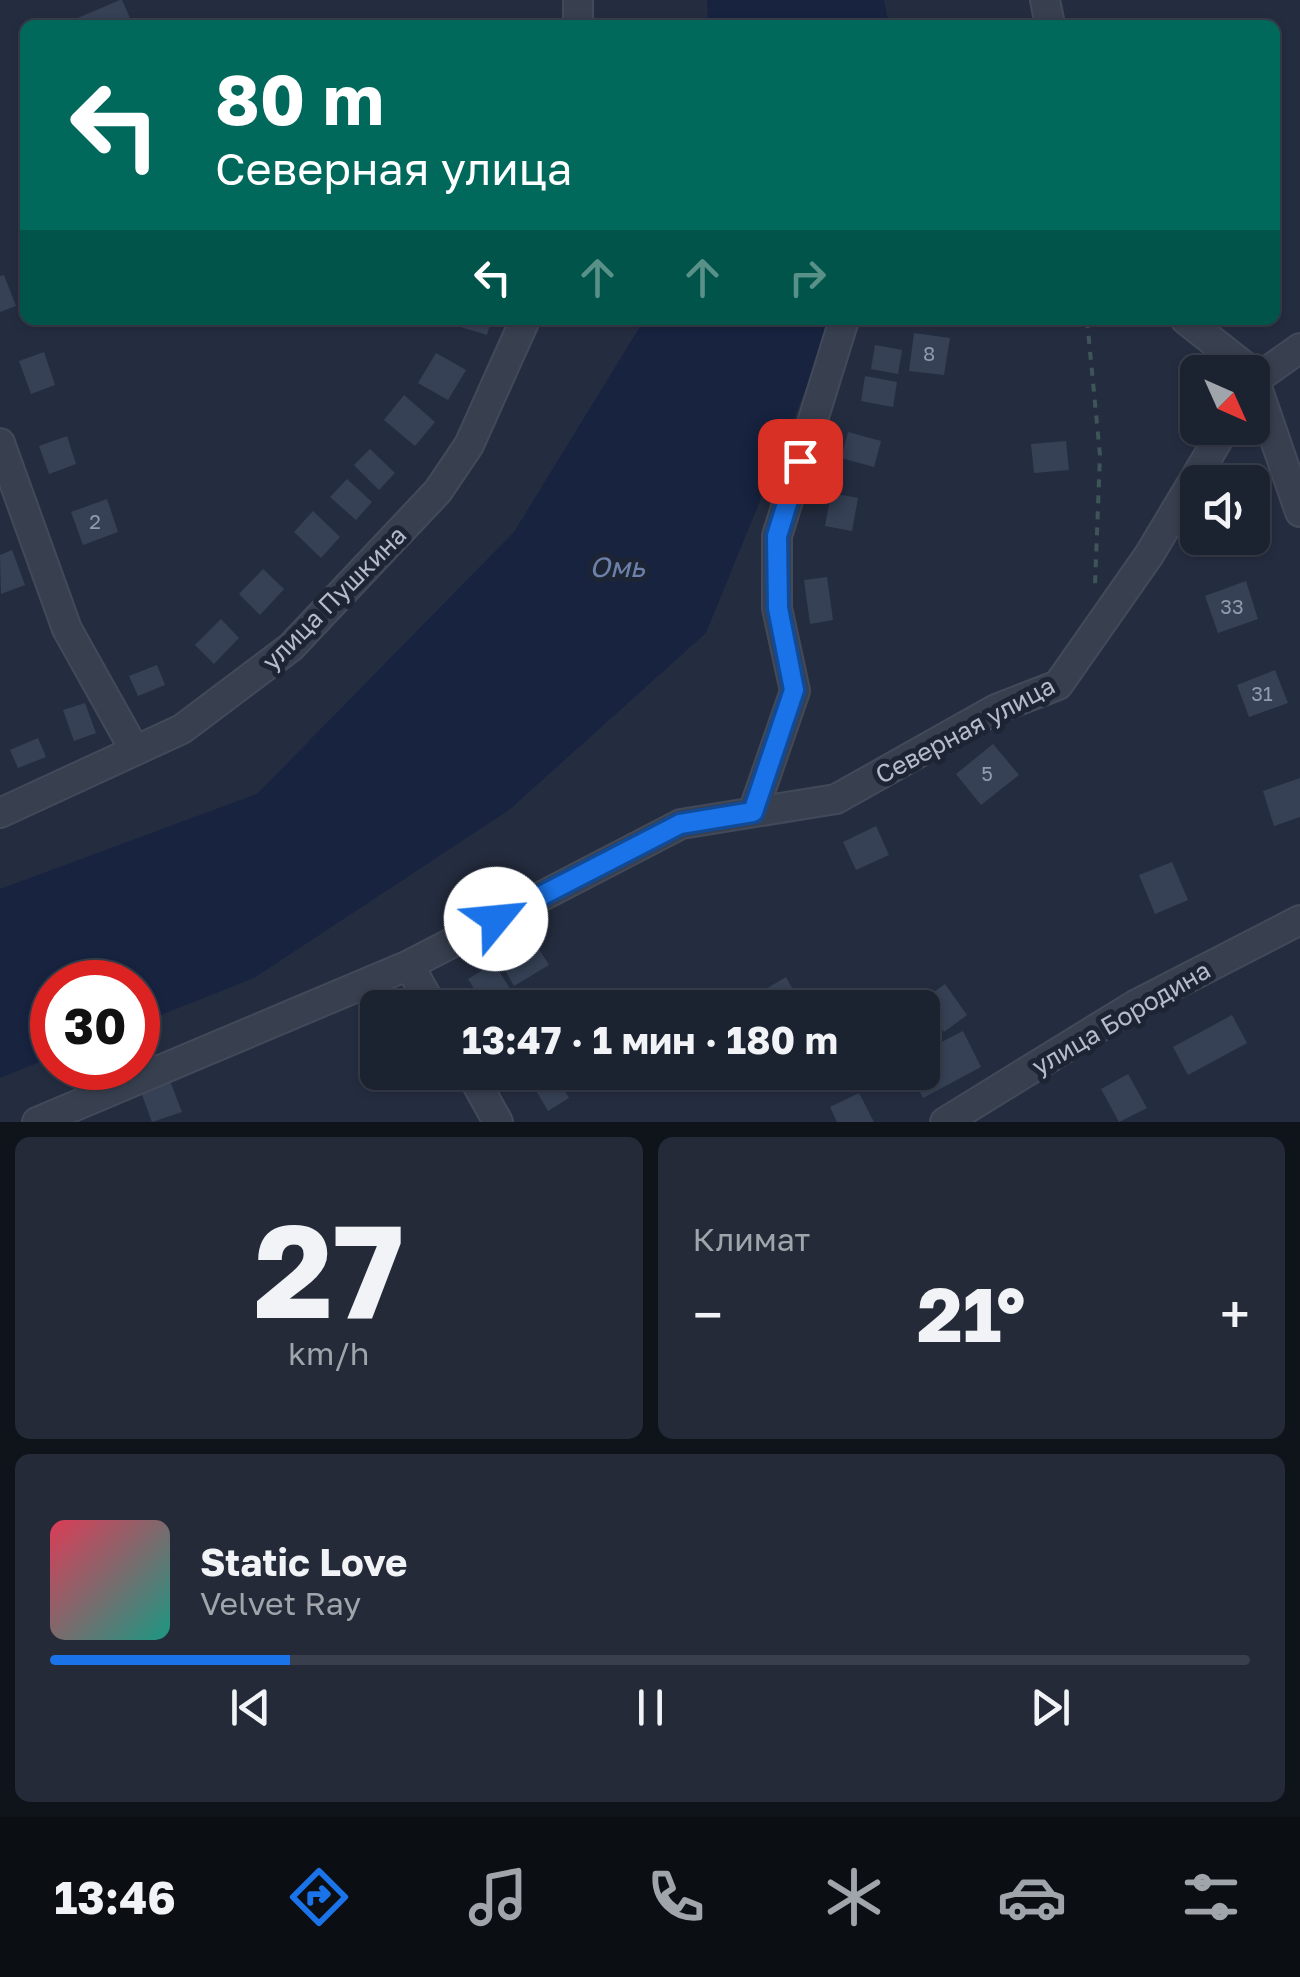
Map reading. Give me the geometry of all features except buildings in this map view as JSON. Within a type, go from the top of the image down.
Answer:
[{"type":"street","name":"улица Пушкина","points":[[0,813],[195,720],[291,646],[402,533],[469,445],[523,325]]},
{"type":"street","points":[[753,812],[794,690],[778,608],[777,536],[842,325]]},
{"type":"street","points":[[1192,325],[1228,355]]},
{"type":"street","points":[[1270,366],[1300,348]]},
{"type":"street","points":[[1270,425],[1300,512]]},
{"type":"street","points":[[0,442],[68,629],[134,750]]},
{"type":"street","name":"Северная улица","points":[[37,1122],[409,966],[680,824],[836,799],[996,709],[1058,685],[1149,554],[1215,445]]},
{"type":"street","name":"улица Бородина","points":[[945,1122],[1135,1005],[1300,920]]},
{"type":"street","points":[[409,966],[423,990]]},
{"type":"street","points":[[480,1090],[498,1122]]},
{"type":"path","points":[[1087,325],[1100,455],[1093,570],[1100,624]]},
{"type":"water","points":[[707,0],[884,0],[888,20],[708,20]]},
{"type":"water","name":"Омь","points":[[641,325],[832,325],[706,633],[509,810],[254,978],[160,1015],[160,960],[30,960],[30,1066],[0,1078],[0,889],[257,794],[514,532]]},
{"type":"route","points":[[496,919],[680,824],[753,812],[794,690],[778,608],[777,536],[800,461]]}]
